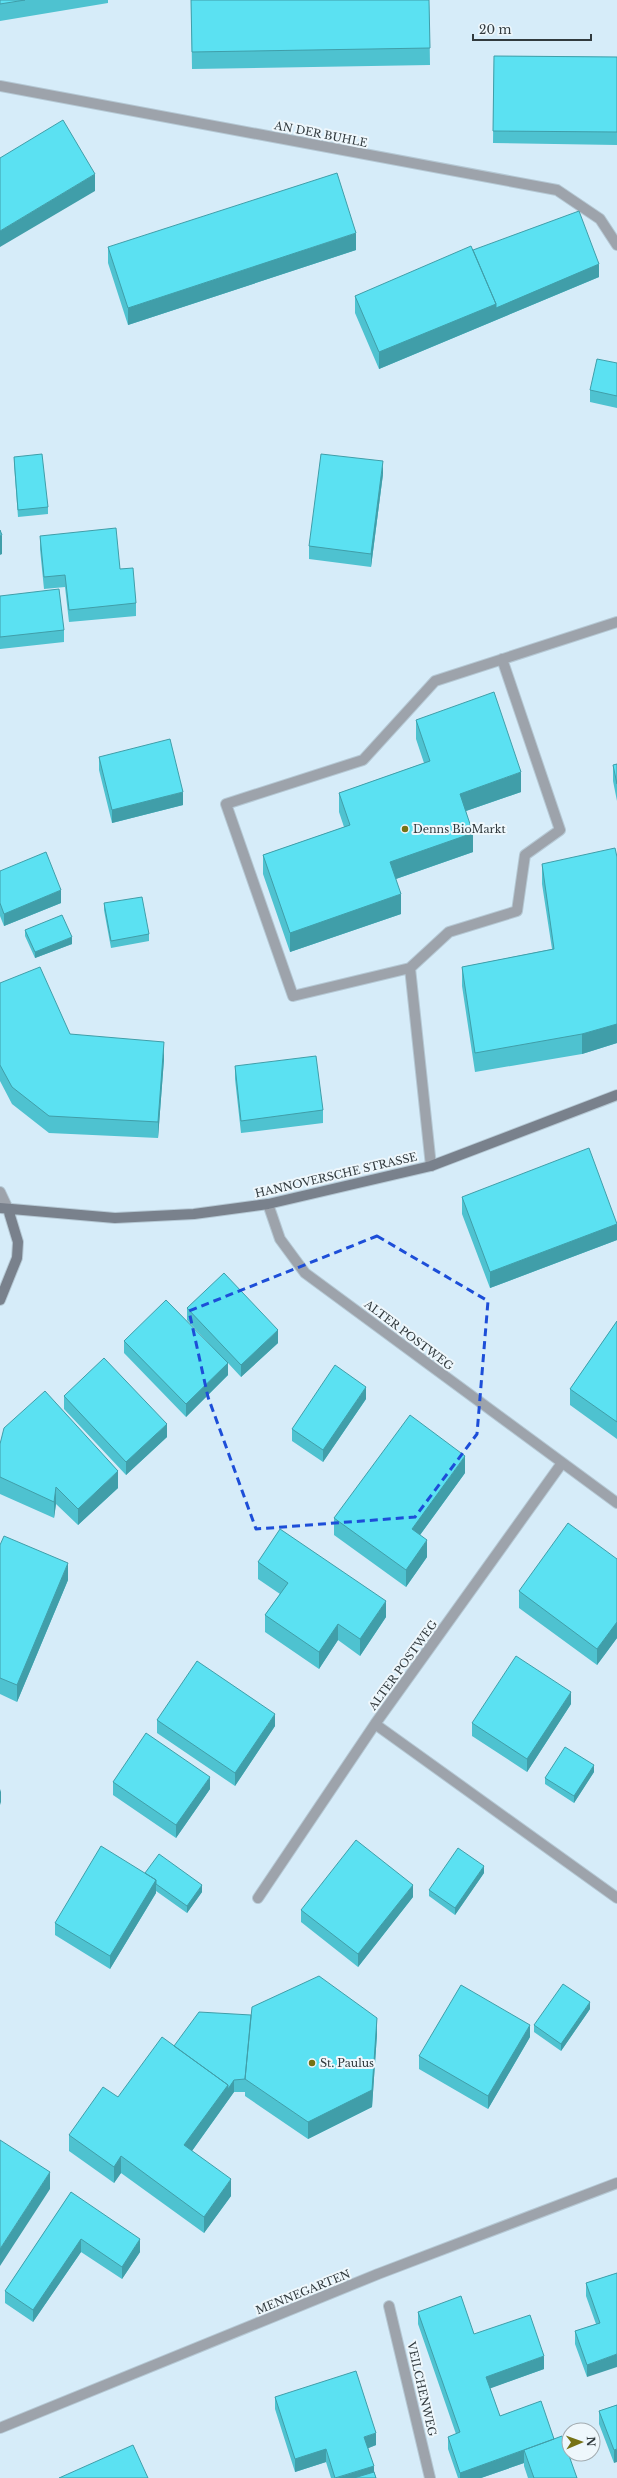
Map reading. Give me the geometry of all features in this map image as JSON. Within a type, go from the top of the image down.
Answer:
[{"type":"main road","name":"HANNOVERSCHE STRASSE","points":[[4,1208],[115,1218],[194,1214],[268,1204],[430,1166],[617,1095]]},
{"type":"main road","points":[[0,1300],[17,1258],[18,1242],[4,1208]]},
{"type":"street","name":"AN DER BUHLE","points":[[0,86],[557,190],[600,219],[617,245]]},
{"type":"street","points":[[502,659],[560,830],[525,855],[517,911],[449,932],[410,968],[293,996],[226,804],[363,760],[435,681],[479,666],[617,622]]},
{"type":"street","points":[[410,968],[430,1166]]},
{"type":"street","points":[[0,1192],[4,1208]]},
{"type":"street","name":"ALTER POSTWEG","points":[[268,1204],[280,1239],[305,1273],[617,1503]]},
{"type":"street","name":"ALTER POSTWEG","points":[[258,1898],[375,1724],[562,1463]]},
{"type":"street","name":"ALTER POSTWEG","points":[[375,1724],[617,1898]]},
{"type":"street","name":"MENNEGARTEN","points":[[0,2428],[378,2274],[617,2183]]},
{"type":"street","name":"VEILCHENWEG","points":[[390,2306],[430,2478]]},
{"type":"highlighted area","points":[[377,1236],[488,1301],[477,1434],[415,1517],[256,1529],[208,1397],[189,1311]]},
{"type":"building","points":[[0,0],[25,0],[0,4]]},
{"type":"building","points":[[191,0],[429,0],[430,48],[192,52]]},
{"type":"building","points":[[494,56],[617,57],[617,132],[493,131]]},
{"type":"building","points":[[63,120],[95,174],[0,231],[0,158]]},
{"type":"building","points":[[337,173],[356,233],[128,308],[108,247]]},
{"type":"building","points":[[579,211],[599,264],[496,308],[496,304],[473,250]]},
{"type":"building","points":[[471,246],[496,304],[379,352],[355,296]]},
{"type":"building","points":[[597,359],[617,363],[617,396],[590,390]]},
{"type":"building","points":[[42,454],[48,507],[18,510],[14,457]]},
{"type":"building","points":[[321,454],[383,461],[371,554],[309,546]]},
{"type":"building","points":[[116,528],[120,569],[133,568],[136,603],[69,610],[65,575],[44,577],[40,536]]},
{"type":"building","points":[[59,589],[64,630],[0,637],[0,596]]},
{"type":"building","name":"Denns BioMarkt","points":[[494,692],[521,772],[460,794],[473,833],[390,862],[401,894],[290,933],[263,855],[350,825],[339,793],[430,761],[416,720]]},
{"type":"building","points":[[170,739],[183,792],[112,810],[99,757]]},
{"type":"building","points":[[617,764],[617,784],[613,765]]},
{"type":"building","points":[[615,848],[617,857],[617,1024],[582,1034],[475,1053],[462,967],[554,949],[542,864]]},
{"type":"building","points":[[46,852],[61,890],[4,914],[0,903],[0,871]]},
{"type":"building","points":[[142,897],[149,934],[111,941],[104,903]]},
{"type":"building","points":[[62,915],[72,937],[35,952],[25,930]]},
{"type":"building","points":[[40,967],[70,1034],[164,1042],[158,1122],[49,1116],[12,1087],[0,1065],[0,983]]},
{"type":"building","points":[[316,1056],[323,1110],[241,1121],[235,1066]]},
{"type":"building","points":[[589,1148],[617,1224],[490,1272],[462,1197]]},
{"type":"building","points":[[224,1273],[278,1330],[241,1365],[187,1308]]},
{"type":"building","points":[[166,1300],[228,1363],[186,1404],[124,1341]]},
{"type":"building","points":[[617,1321],[617,1422],[570,1389]]},
{"type":"building","points":[[104,1358],[167,1424],[126,1462],[64,1396]]},
{"type":"building","points":[[335,1365],[366,1387],[323,1450],[292,1429]]},
{"type":"building","points":[[45,1391],[118,1471],[78,1509],[56,1487],[54,1502],[0,1477],[0,1444],[4,1428]]},
{"type":"building","points":[[410,1415],[465,1456],[412,1529],[427,1540],[406,1570],[334,1518]]},
{"type":"building","points":[[568,1523],[617,1559],[617,1622],[597,1649],[519,1591]]},
{"type":"building","points":[[280,1529],[386,1601],[360,1639],[338,1624],[319,1652],[265,1615],[288,1583],[258,1562]]},
{"type":"building","points":[[4,1536],[68,1563],[17,1685],[0,1678],[0,1545]]},
{"type":"building","points":[[516,1656],[571,1692],[527,1759],[472,1723]]},
{"type":"building","points":[[197,1661],[275,1714],[235,1773],[157,1720]]},
{"type":"building","points":[[146,1733],[210,1777],[176,1825],[113,1782]]},
{"type":"building","points":[[565,1747],[594,1765],[574,1796],[545,1778]]},
{"type":"building","points":[[356,1840],[413,1885],[358,1954],[301,1910]]},
{"type":"building","points":[[101,1846],[156,1880],[110,1956],[55,1923]]},
{"type":"building","points":[[458,1848],[484,1866],[455,1908],[429,1890]]},
{"type":"building","points":[[159,1854],[202,1885],[187,1906],[156,1884],[156,1880],[145,1873]]},
{"type":"building","name":"St. Paulus","points":[[319,1976],[377,2018],[372,2090],[308,2122],[245,2079],[252,2007]]},
{"type":"building","points":[[563,1984],[590,2002],[561,2044],[534,2025]]},
{"type":"building","points":[[461,1985],[530,2025],[488,2096],[419,2056]]},
{"type":"building","points":[[199,2012],[251,2015],[245,2079],[234,2080],[228,2089],[228,2085],[174,2046]]},
{"type":"building","points":[[162,2037],[228,2085],[184,2145],[231,2179],[204,2217],[121,2156],[114,2167],[69,2135],[103,2087],[118,2097]]},
{"type":"building","points":[[0,2140],[50,2172],[0,2249]]},
{"type":"building","points":[[71,2192],[140,2239],[122,2267],[81,2239],[33,2310],[5,2291]]},
{"type":"building","points":[[617,2273],[617,2354],[587,2365],[575,2331],[600,2323],[586,2283]]},
{"type":"building","points":[[461,2296],[474,2334],[530,2315],[544,2356],[486,2377],[500,2416],[541,2401],[554,2439],[460,2473],[448,2437],[460,2432],[418,2312]]},
{"type":"building","points":[[356,2371],[376,2433],[364,2437],[374,2466],[335,2478],[326,2449],[295,2459],[275,2397]]},
{"type":"building","points":[[617,2405],[617,2449],[614,2450],[599,2411]]},
{"type":"building","points":[[561,2436],[561,2462],[571,2462],[577,2478],[534,2478],[524,2450]]},
{"type":"building","points":[[133,2445],[148,2478],[59,2478]]},
{"type":"building","points":[[374,2472],[376,2478],[354,2478]]},
{"type":"place","name":"Denns BioMarkt","points":[[405,829]]},
{"type":"place","name":"St. Paulus","points":[[312,2063]]}]
